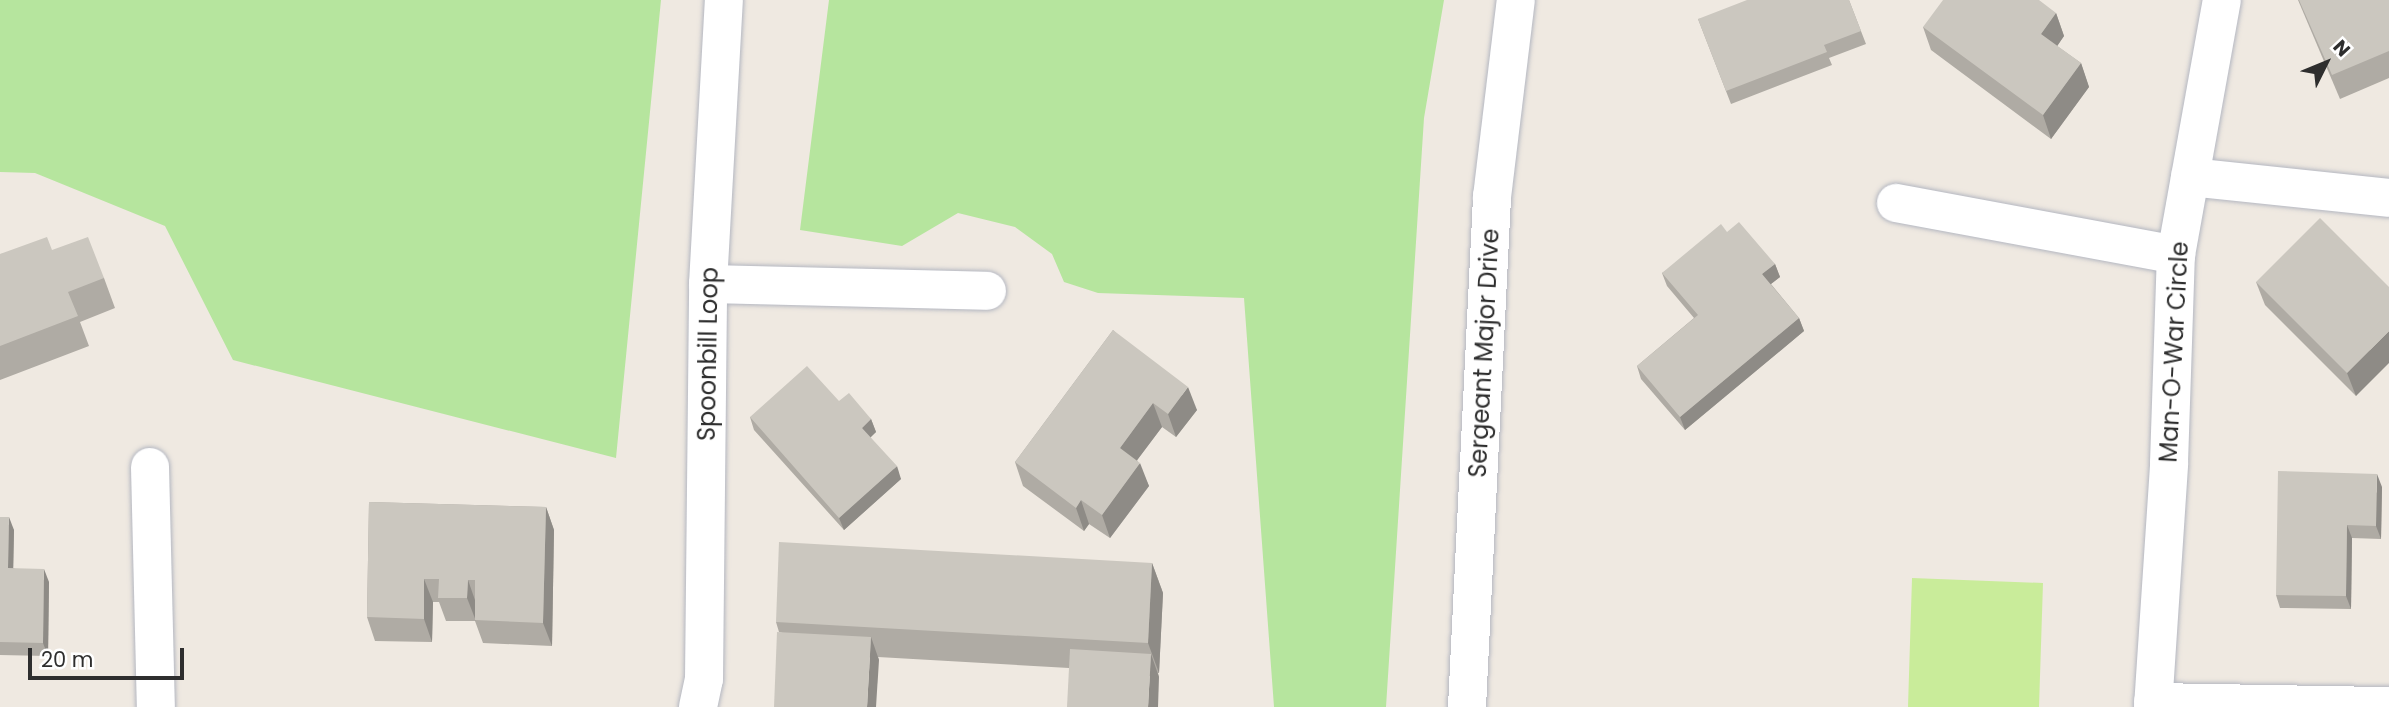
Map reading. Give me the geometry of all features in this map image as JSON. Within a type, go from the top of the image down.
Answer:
[{"type":"street","name":"Spoonbill Loop","points":[[698,707],[704,679],[708,284],[724,0]]},
{"type":"street","name":"Sergeant Major Drive","points":[[1467,707],[1492,197],[1516,0]]},
{"type":"street","name":"Man-O-War Circle","points":[[2153,705],[2169,463],[2176,255],[2222,0]]},
{"type":"street","points":[[2190,177],[2389,198]]},
{"type":"street","points":[[1896,203],[2176,255]]},
{"type":"street","points":[[708,284],[987,291]]},
{"type":"street","points":[[150,467],[156,707]]},
{"type":"street","points":[[2153,705],[2389,706]]},
{"type":"green space","points":[[0,0],[661,0],[616,458],[233,360],[165,226],[35,173],[0,172]]},
{"type":"green space","points":[[829,0],[1444,0],[1424,118],[1386,707],[1274,707],[1244,298],[1098,293],[1064,282],[1052,254],[1015,227],[958,213],[902,246],[800,230]]},
{"type":"green space","points":[[1912,578],[2043,583],[2039,707],[1908,707]]},
{"type":"building","points":[[1747,0],[1849,0],[1861,31],[1824,45],[1827,52],[1726,91],[1698,19]]},
{"type":"building","points":[[1943,0],[2039,0],[2056,13],[2041,34],[2081,63],[2043,115],[1923,27]]},
{"type":"building","points":[[2299,0],[2389,0],[2389,51],[2332,75]]},
{"type":"building","points":[[2320,218],[2389,287],[2389,331],[2347,373],[2256,282]]},
{"type":"building","points":[[1739,222],[1775,264],[1762,274],[1799,318],[1680,417],[1637,366],[1698,315],[1662,273],[1721,224],[1727,232]]},
{"type":"building","points":[[47,237],[52,250],[88,237],[104,278],[68,292],[78,316],[0,346],[0,254]]},
{"type":"building","points":[[1113,330],[1188,387],[1168,414],[1153,403],[1120,448],[1140,463],[1102,515],[1081,500],[1076,508],[1015,462]]},
{"type":"building","points":[[807,366],[839,401],[849,393],[871,419],[862,428],[897,466],[839,518],[750,417]]},
{"type":"building","points":[[2278,471],[2377,474],[2376,526],[2347,525],[2346,596],[2276,595]]},
{"type":"building","points":[[369,502],[546,507],[543,623],[475,620],[475,580],[468,580],[467,598],[438,598],[439,579],[424,579],[424,619],[367,617]]},
{"type":"building","points":[[0,517],[9,517],[8,568],[44,569],[43,643],[0,642]]},
{"type":"building","points":[[779,542],[1152,563],[1148,643],[776,622]]},
{"type":"building","points":[[777,632],[871,637],[867,707],[774,707]]},
{"type":"building","points":[[1070,649],[1151,654],[1148,707],[1067,707]]}]
